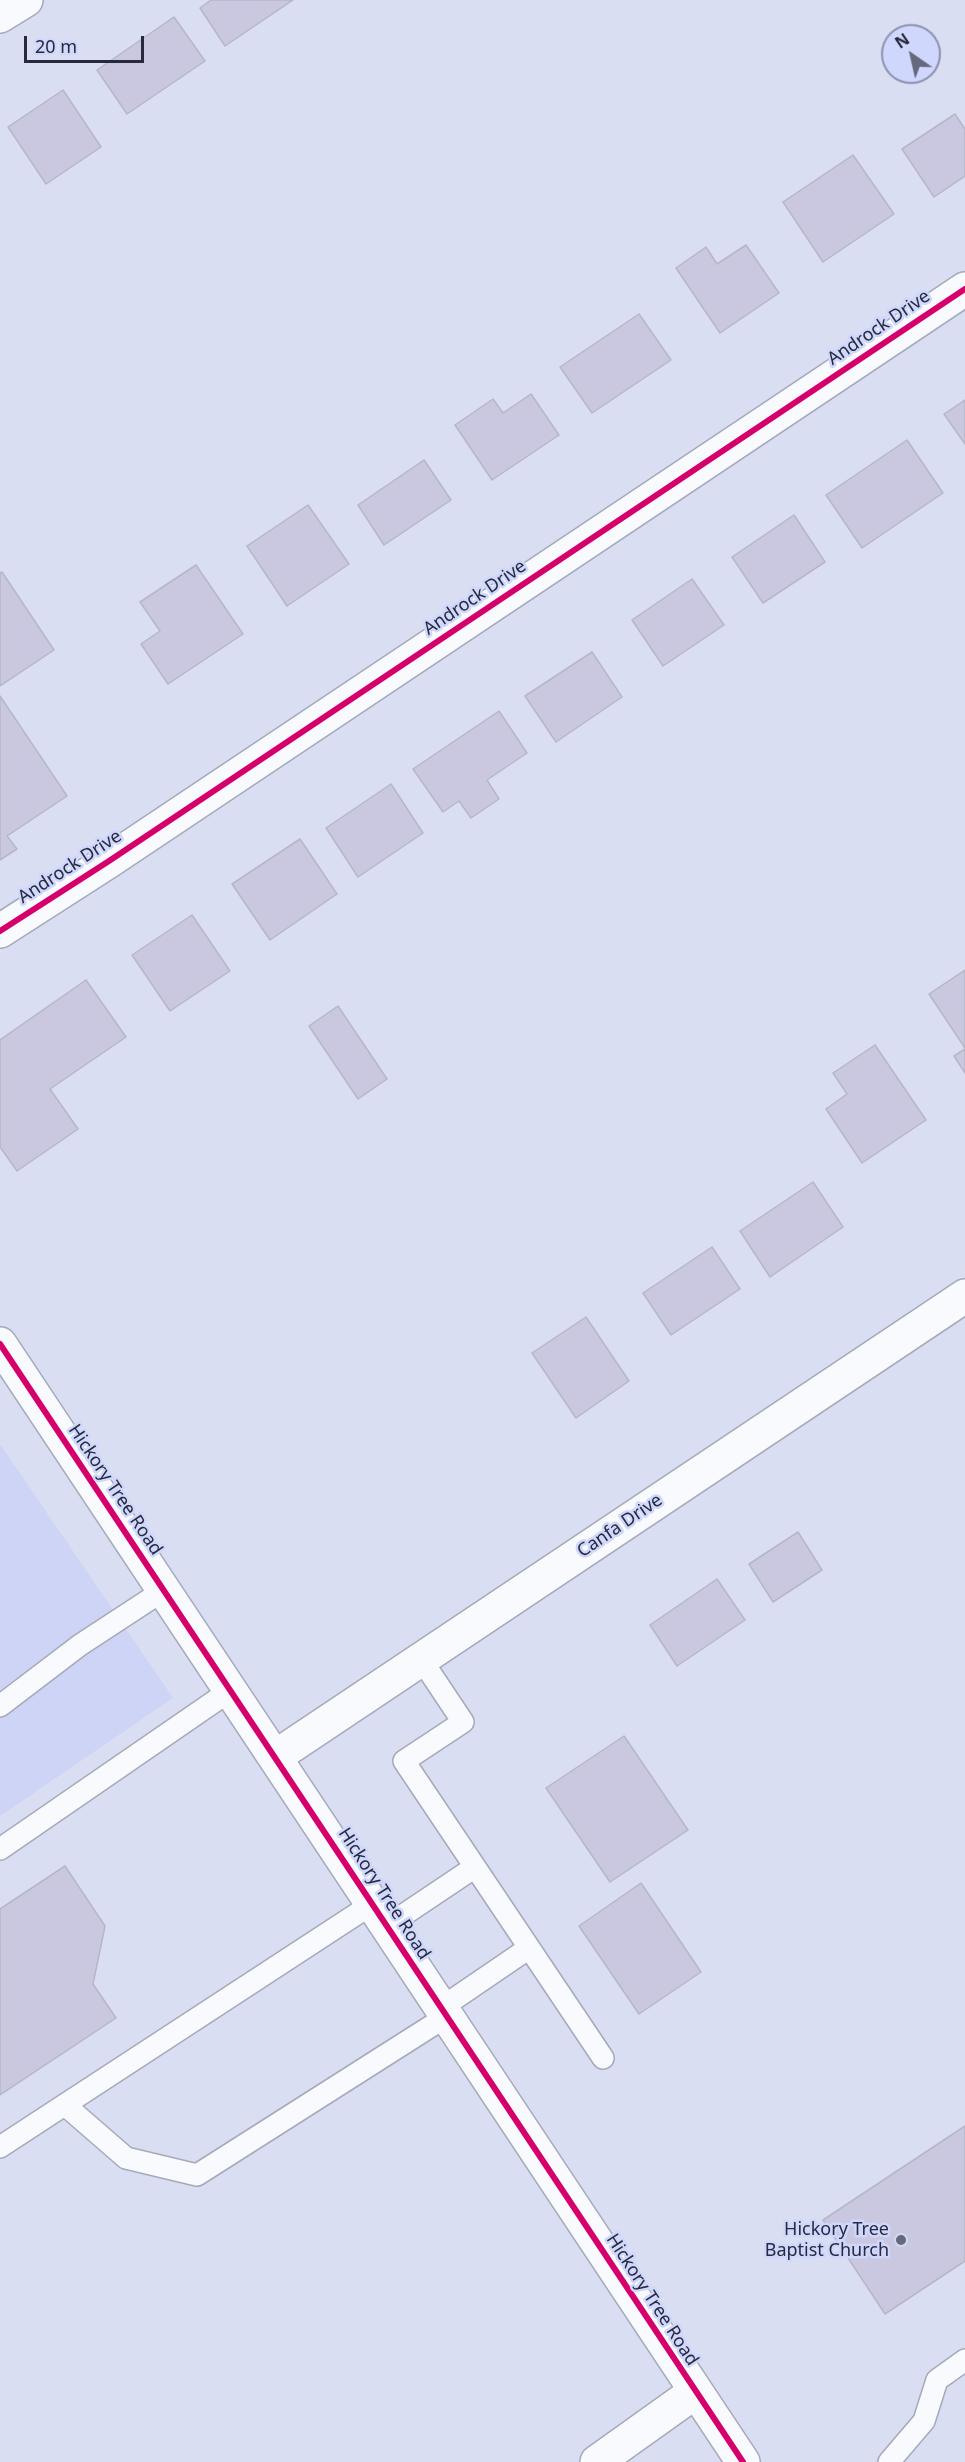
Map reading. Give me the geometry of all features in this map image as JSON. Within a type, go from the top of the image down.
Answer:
[{"type":"street","points":[[0,16],[26,0]]},
{"type":"street","name":"Androck Drive","points":[[0,931],[109,861],[965,289]]},
{"type":"street","name":"Canfa Drive","points":[[275,1757],[965,1296]]},
{"type":"street","name":"Hickory Tree Road","points":[[0,1344],[742,2462]]},
{"type":"street","points":[[597,2462],[695,2392]]},
{"type":"lane","points":[[0,1706],[80,1646],[164,1590]]},
{"type":"lane","points":[[421,1659],[463,1722],[404,1761],[603,2058]]},
{"type":"lane","points":[[0,1849],[231,1690]]},
{"type":"lane","points":[[0,2147],[65,2105],[380,1915],[475,1867]]},
{"type":"lane","points":[[65,2105],[126,2158],[197,2175],[444,2012],[529,1948]]},
{"type":"lane","points":[[889,2462],[924,2421],[937,2380],[965,2360]]},
{"type":"shaded area","points":[[0,1444],[173,1698],[0,1816]]},
{"type":"building","points":[[211,0],[293,0],[225,46],[200,8]]},
{"type":"building","points":[[174,17],[205,61],[127,114],[97,70]]},
{"type":"building","points":[[63,90],[101,147],[46,184],[8,127]]},
{"type":"building","points":[[955,114],[965,129],[965,176],[934,197],[902,149]]},
{"type":"building","points":[[853,155],[894,214],[823,262],[783,202]]},
{"type":"building","points":[[746,245],[779,293],[720,333],[676,268],[706,247],[717,264]]},
{"type":"building","points":[[639,314],[671,360],[592,413],[560,367]]},
{"type":"building","points":[[531,394],[559,435],[492,480],[455,425],[493,399],[503,413]]},
{"type":"building","points":[[965,400],[965,444],[944,414]]},
{"type":"building","points":[[907,440],[943,493],[862,548],[826,495]]},
{"type":"building","points":[[424,460],[451,500],[384,545],[358,505]]},
{"type":"building","points":[[308,505],[349,564],[287,606],[247,546]]},
{"type":"building","points":[[794,515],[825,562],[763,603],[732,557]]},
{"type":"building","points":[[196,565],[243,634],[168,684],[141,644],[160,631],[140,602]]},
{"type":"building","points":[[2,572],[54,650],[0,686],[0,573]]},
{"type":"building","points":[[692,579],[724,625],[663,666],[632,620]]},
{"type":"building","points":[[592,652],[622,697],[556,742],[525,696]]},
{"type":"building","points":[[0,696],[67,796],[7,836],[17,849],[0,860]]},
{"type":"building","points":[[499,711],[527,753],[487,780],[499,799],[471,818],[459,801],[443,812],[413,769]]},
{"type":"building","points":[[391,784],[423,833],[358,877],[326,828]]},
{"type":"building","points":[[300,839],[337,894],[270,940],[232,884]]},
{"type":"building","points":[[192,915],[230,971],[170,1011],[132,955]]},
{"type":"building","points":[[965,970],[965,1048],[929,994]]},
{"type":"building","points":[[86,980],[126,1037],[50,1089],[78,1129],[17,1171],[0,1147],[0,1040]]},
{"type":"building","points":[[338,1006],[387,1079],[358,1099],[309,1026]]},
{"type":"building","points":[[875,1045],[926,1120],[862,1163],[826,1109],[847,1094],[833,1073]]},
{"type":"building","points":[[965,1049],[965,1073],[954,1056]]},
{"type":"building","points":[[813,1182],[843,1227],[770,1277],[740,1231]]},
{"type":"building","points":[[712,1247],[740,1289],[671,1335],[643,1293]]},
{"type":"building","points":[[586,1317],[629,1381],[576,1418],[532,1353]]},
{"type":"building","points":[[798,1532],[822,1570],[773,1602],[749,1564]]},
{"type":"building","points":[[717,1579],[745,1620],[677,1666],[650,1625]]},
{"type":"building","points":[[624,1736],[688,1830],[610,1882],[546,1788]]},
{"type":"building","points":[[65,1866],[105,1926],[93,1984],[116,2018],[0,2095],[0,1909]]},
{"type":"building","points":[[641,1883],[701,1972],[639,2014],[579,1926]]},
{"type":"building","name":"Hickory Tree Baptist Church","points":[[965,2126],[965,2261],[885,2314],[823,2220]]},
{"type":"cycle path","points":[[0,931],[109,861],[965,289]]},
{"type":"cycle path","points":[[0,1344],[743,2462]]},
{"type":"place","name":"Hickory Tree Baptist Church","points":[[901,2240]]}]
